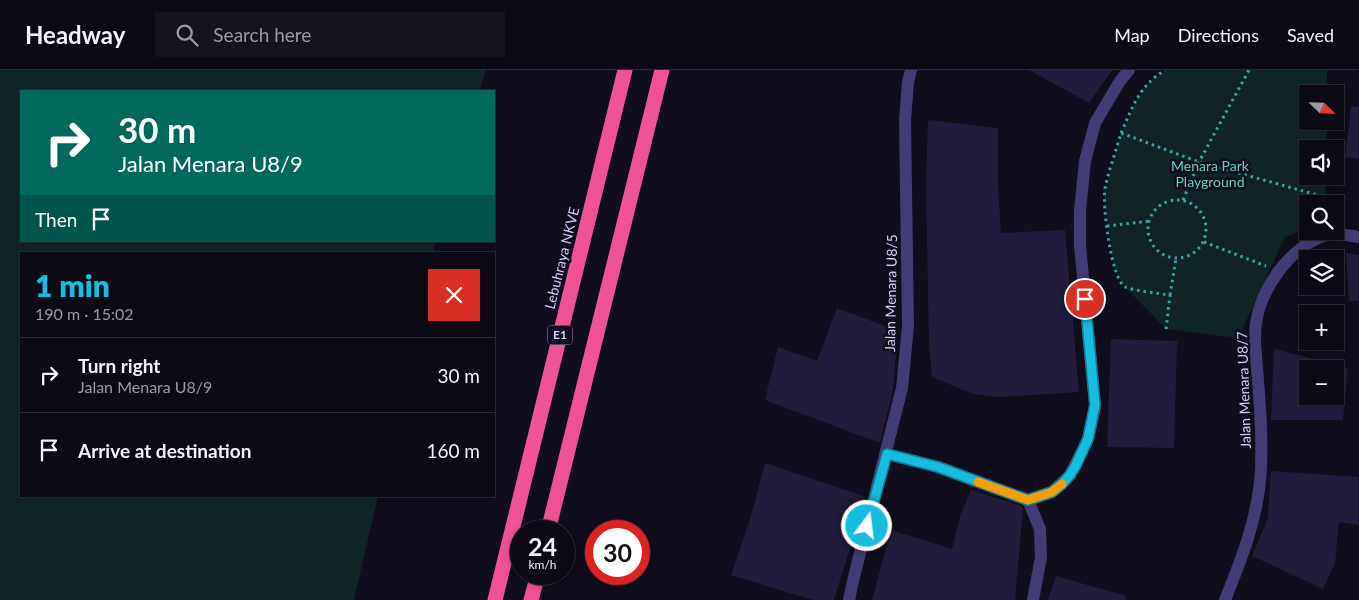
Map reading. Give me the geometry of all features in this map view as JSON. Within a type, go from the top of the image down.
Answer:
[{"type":"highway","name":"Lebuhraya NKVE","points":[[495,600],[625,70]]},
{"type":"highway","name":"E1","points":[[551,520],[662,70]]},
{"type":"highway","points":[[531,600],[535,585]]},
{"type":"street","name":"Jalan Menara U8/5","points":[[849,600],[852,581],[887,454],[902,388],[908,326],[905,120],[908,82],[911,70]]},
{"type":"street","points":[[887,454],[938,467],[1028,500],[1052,492],[1070,475],[1088,439],[1095,405],[1080,245],[1080,211],[1085,161],[1095,123],[1120,80],[1129,70]]},
{"type":"street","name":"Jalan Menara U8/7","points":[[1225,600],[1243,554],[1255,512],[1261,470],[1255,343],[1256,323],[1261,305],[1280,271],[1292,256],[1307,244],[1322,236],[1340,234],[1359,236]]},
{"type":"street","points":[[1028,500],[1040,529],[1041,557],[1033,600]]},
{"type":"path","points":[[1165,70],[1144,86],[1137,97],[1121,133],[1104,190],[1113,266],[1118,279],[1125,287],[1170,295]]},
{"type":"path","points":[[1183,200],[1198,162],[1248,70]]},
{"type":"path","points":[[1121,133],[1198,162],[1317,195]]},
{"type":"path","points":[[1183,200],[1196,207],[1205,219],[1204,242],[1185,258],[1169,258],[1156,250],[1149,236],[1150,221],[1162,204],[1183,200]]},
{"type":"path","points":[[1107,226],[1150,221]]},
{"type":"path","points":[[1204,242],[1280,271]]},
{"type":"path","points":[[1166,329],[1176,259]]},
{"type":"green space","points":[[0,70],[486,70],[479,90],[20,90],[20,242],[436,242],[433,252],[20,252],[20,497],[378,497],[354,600],[0,600]]},
{"type":"green space","name":"Menara Park Playground","points":[[1166,70],[1327,70],[1327,85],[1299,85],[1299,130],[1327,130],[1326,140],[1299,140],[1299,185],[1326,185],[1325,195],[1299,195],[1299,232],[1285,237],[1238,338],[1166,329],[1125,287],[1113,266],[1104,190],[1121,133],[1144,86]]},
{"type":"building","points":[[1029,70],[1112,70],[1089,103]]},
{"type":"building","points":[[1351,106],[1359,107],[1359,159],[1345,157]]},
{"type":"building","points":[[928,120],[998,128],[998,185],[1001,233],[1065,230],[1079,392],[998,397],[973,394],[932,377],[929,346],[926,185]]},
{"type":"building","points":[[1346,253],[1359,255],[1359,301],[1349,301]]},
{"type":"building","points":[[837,308],[898,331],[893,390],[880,443],[765,400],[778,347],[817,361]]},
{"type":"building","points":[[1111,339],[1177,341],[1174,448],[1107,447]]},
{"type":"building","points":[[1274,349],[1317,360],[1299,360],[1299,405],[1344,405],[1344,367],[1348,368],[1343,420],[1271,420]]},
{"type":"building","points":[[765,463],[866,497],[834,600],[813,600],[731,575],[750,520]]},
{"type":"building","points":[[1271,471],[1359,477],[1359,525],[1339,522],[1335,563],[1323,589],[1252,556],[1268,518]]},
{"type":"building","points":[[971,490],[1022,506],[1015,600],[872,600],[891,530],[952,549],[960,516]]},
{"type":"building","points":[[1056,576],[1126,596],[1126,600],[1048,600]]},
{"type":"slow traffic","points":[[978,482],[1028,500],[1052,492],[1062,484]]},
{"type":"route","points":[[867,526],[887,454],[938,467],[1028,500],[1052,492],[1062,484],[1076,465],[1088,439],[1095,405],[1085,299]]}]
